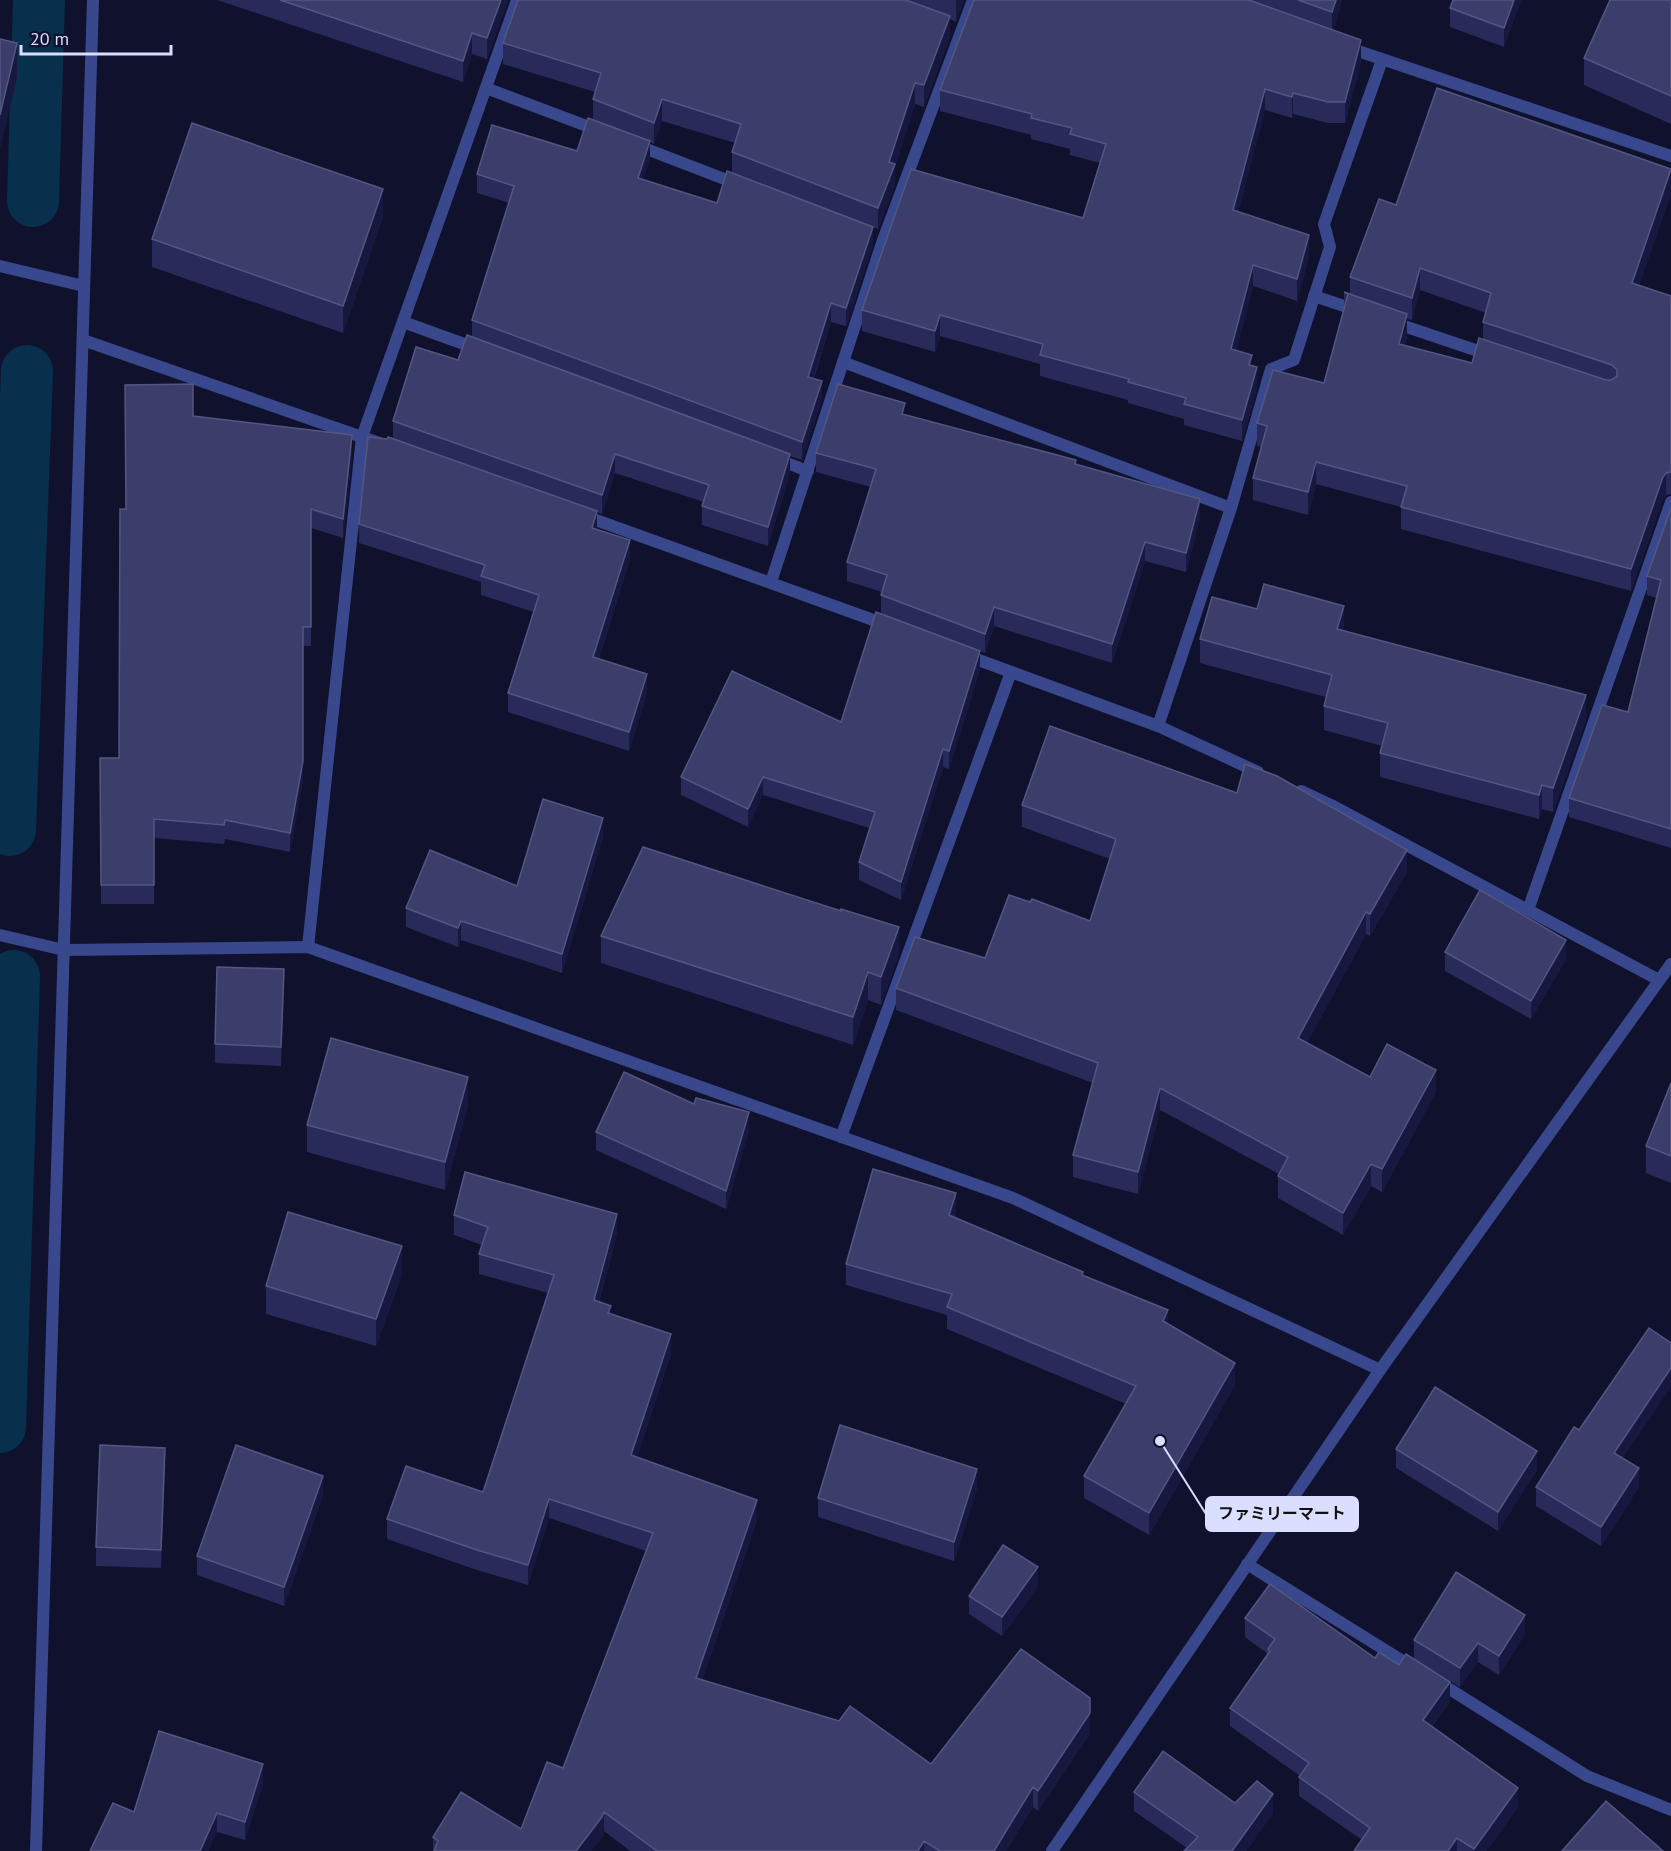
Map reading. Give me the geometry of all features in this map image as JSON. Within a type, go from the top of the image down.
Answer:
[{"type":"street","points":[[36,1851],[93,0]]},
{"type":"street","points":[[308,947],[362,437],[517,0]]},
{"type":"street","points":[[771,582],[843,362],[878,238],[955,30],[973,0]]},
{"type":"street","points":[[1338,44],[1671,156]]},
{"type":"street","points":[[1158,726],[1232,508],[1271,369],[1294,360],[1330,247],[1324,224],[1382,60]]},
{"type":"street","points":[[486,88],[607,134]]},
{"type":"street","points":[[629,143],[751,189]]},
{"type":"street","points":[[0,266],[84,286]]},
{"type":"street","points":[[1314,296],[1507,360]]},
{"type":"street","points":[[403,322],[493,355]]},
{"type":"street","points":[[83,340],[395,449]]},
{"type":"street","points":[[843,362],[1232,508]]},
{"type":"street","points":[[763,454],[808,471]]},
{"type":"street","points":[[1528,910],[1671,502]]},
{"type":"street","points":[[572,512],[902,631]]},
{"type":"street","points":[[956,651],[1158,726],[1273,778]]},
{"type":"street","points":[[841,1137],[1011,672]]},
{"type":"street","points":[[1294,788],[1335,807],[1659,980]]},
{"type":"street","points":[[0,935],[64,950],[308,947],[1013,1198],[1380,1370]]},
{"type":"street","points":[[1052,1851],[1380,1370],[1671,964]]},
{"type":"street","points":[[1247,1564],[1587,1776],[1671,1810]]},
{"type":"building","points":[[280,0],[501,0],[487,38],[472,33],[463,61]]},
{"type":"building","points":[[518,0],[906,0],[950,16],[924,85],[915,83],[889,162],[895,164],[878,208],[732,152],[741,124],[662,99],[654,123],[593,99],[601,73],[503,43]]},
{"type":"building","points":[[974,0],[1249,0],[1361,40],[1345,102],[1328,102],[1293,93],[1292,97],[1265,89],[1233,210],[1309,235],[1297,279],[1253,265],[1231,349],[1252,355],[1249,365],[1257,367],[1242,420],[1184,404],[1186,398],[1128,382],[1129,379],[1040,355],[1043,344],[940,315],[935,331],[862,310],[911,169],[1083,218],[1106,144],[1070,134],[1072,128],[1031,118],[1032,114],[940,90]]},
{"type":"building","points":[[1298,0],[1336,0],[1332,12]]},
{"type":"building","points":[[1453,0],[1514,0],[1504,28],[1450,8]]},
{"type":"building","points":[[1610,0],[1671,0],[1671,96],[1584,58]]},
{"type":"building","points":[[0,39],[17,43],[0,115]]},
{"type":"building","points":[[1437,88],[1671,169],[1632,283],[1671,296],[1671,472],[1666,473],[1663,477],[1631,569],[1401,507],[1407,486],[1316,462],[1308,492],[1253,478],[1267,426],[1257,423],[1273,370],[1324,383],[1348,294],[1344,292],[1407,314],[1399,344],[1472,363],[1479,338],[1606,380],[1617,376],[1617,370],[1612,365],[1483,322],[1491,293],[1420,268],[1412,298],[1350,277],[1379,199],[1396,205]]},
{"type":"building","points":[[588,118],[650,141],[638,178],[717,203],[727,171],[873,227],[846,308],[831,303],[808,377],[822,381],[802,442],[472,320],[514,186],[477,174],[492,125],[577,151]]},
{"type":"building","points":[[192,123],[383,189],[343,306],[152,239]]},
{"type":"building","points":[[467,335],[790,454],[768,527],[702,506],[709,485],[615,454],[602,495],[393,421],[416,347],[458,360]]},
{"type":"building","points":[[193,384],[193,416],[352,435],[343,519],[311,509],[311,627],[303,627],[303,761],[290,833],[225,820],[224,825],[154,819],[154,885],[101,885],[100,758],[119,758],[120,509],[126,509],[125,385]]},
{"type":"building","points":[[838,384],[905,403],[902,414],[1076,460],[1075,464],[1200,499],[1186,553],[1145,542],[1112,644],[994,607],[985,634],[881,595],[887,575],[847,562],[876,469],[816,453]]},
{"type":"building","points":[[368,437],[387,439],[388,437],[597,511],[592,528],[630,540],[593,657],[647,674],[629,732],[508,693],[539,595],[481,576],[485,565],[359,524]]},
{"type":"building","points":[[1671,508],[1671,829],[1569,798],[1602,705],[1628,712],[1661,580],[1647,576]]},
{"type":"building","points":[[1264,584],[1344,606],[1337,629],[1586,695],[1553,788],[1542,785],[1539,795],[1380,753],[1388,723],[1324,706],[1332,675],[1200,639],[1212,597],[1257,609]]},
{"type":"building","points":[[876,612],[980,651],[949,751],[943,749],[901,882],[859,862],[875,812],[763,777],[748,809],[681,777],[732,671],[841,722]]},
{"type":"building","points":[[1050,726],[1237,793],[1245,764],[1277,776],[1407,850],[1370,914],[1366,912],[1298,1038],[1370,1077],[1387,1044],[1436,1070],[1382,1169],[1371,1164],[1343,1213],[1278,1176],[1288,1157],[1160,1088],[1138,1172],[1073,1155],[1098,1063],[896,988],[915,937],[985,958],[1009,895],[1030,902],[1032,899],[1090,921],[1116,839],[1022,805]]},
{"type":"building","points":[[543,799],[603,818],[562,954],[461,921],[458,928],[406,908],[430,850],[517,886]]},
{"type":"building","points":[[643,847],[841,911],[841,909],[899,927],[881,977],[868,972],[853,1017],[601,936]]},
{"type":"building","points":[[1480,890],[1566,940],[1531,1001],[1445,952]]},
{"type":"building","points":[[217,967],[284,969],[281,1047],[215,1044]]},
{"type":"building","points":[[331,1038],[468,1077],[445,1162],[307,1125]]},
{"type":"building","points":[[624,1072],[694,1104],[696,1098],[749,1112],[726,1191],[596,1132]]},
{"type":"building","points":[[1671,1083],[1671,1156],[1646,1146]]},
{"type":"building","points":[[873,1169],[956,1193],[949,1215],[1083,1272],[1082,1275],[1168,1310],[1163,1321],[1235,1363],[1149,1513],[1084,1476],[1136,1386],[947,1307],[952,1294],[846,1264]]},
{"type":"building","points":[[465,1172],[617,1214],[594,1300],[611,1306],[608,1313],[671,1334],[631,1455],[757,1500],[696,1678],[839,1721],[850,1706],[931,1764],[1021,1649],[1090,1698],[1090,1713],[1038,1791],[1033,1787],[994,1851],[940,1851],[924,1841],[918,1851],[657,1851],[604,1812],[576,1851],[434,1851],[438,1841],[433,1837],[461,1792],[521,1829],[547,1762],[563,1768],[653,1533],[549,1499],[528,1565],[387,1519],[406,1466],[483,1492],[554,1275],[479,1254],[488,1227],[454,1215]]},
{"type":"building","points":[[288,1212],[402,1246],[376,1319],[266,1286]]},
{"type":"building","points":[[1649,1328],[1671,1343],[1671,1368],[1614,1453],[1639,1468],[1601,1527],[1536,1487],[1574,1427],[1579,1430]]},
{"type":"building","points":[[1435,1387],[1537,1451],[1498,1512],[1396,1449]]},
{"type":"building","points":[[840,1425],[977,1469],[954,1542],[818,1498]]},
{"type":"building","points":[[100,1445],[165,1448],[161,1550],[96,1547]]},
{"type":"building","points":[[236,1445],[323,1476],[284,1587],[197,1556]]},
{"type":"building","points":[[1003,1545],[1038,1567],[1002,1617],[969,1596]]},
{"type":"building","points":[[1456,1572],[1525,1615],[1499,1656],[1478,1643],[1460,1668],[1414,1640]]},
{"type":"building","points":[[1270,1584],[1375,1658],[1379,1652],[1399,1665],[1406,1654],[1450,1682],[1423,1720],[1518,1788],[1474,1849],[1457,1838],[1448,1851],[1354,1851],[1370,1828],[1299,1777],[1309,1763],[1230,1708],[1270,1651],[1268,1649],[1275,1639],[1245,1618]]},
{"type":"building","points":[[159,1731],[263,1764],[245,1822],[217,1813],[200,1851],[90,1851],[113,1803],[134,1812]]},
{"type":"building","points":[[1163,1751],[1235,1803],[1257,1781],[1273,1794],[1232,1851],[1184,1851],[1198,1837],[1134,1792]]},
{"type":"building","points":[[1606,1801],[1663,1851],[1562,1851]]},
{"type":"waterway","points":[[33,201],[39,0]]},
{"type":"waterway","points":[[10,830],[27,371]]},
{"type":"waterway","points":[[0,1427],[14,976]]},
{"type":"place","name":"ファミリーマート","points":[[1160,1441]]}]
